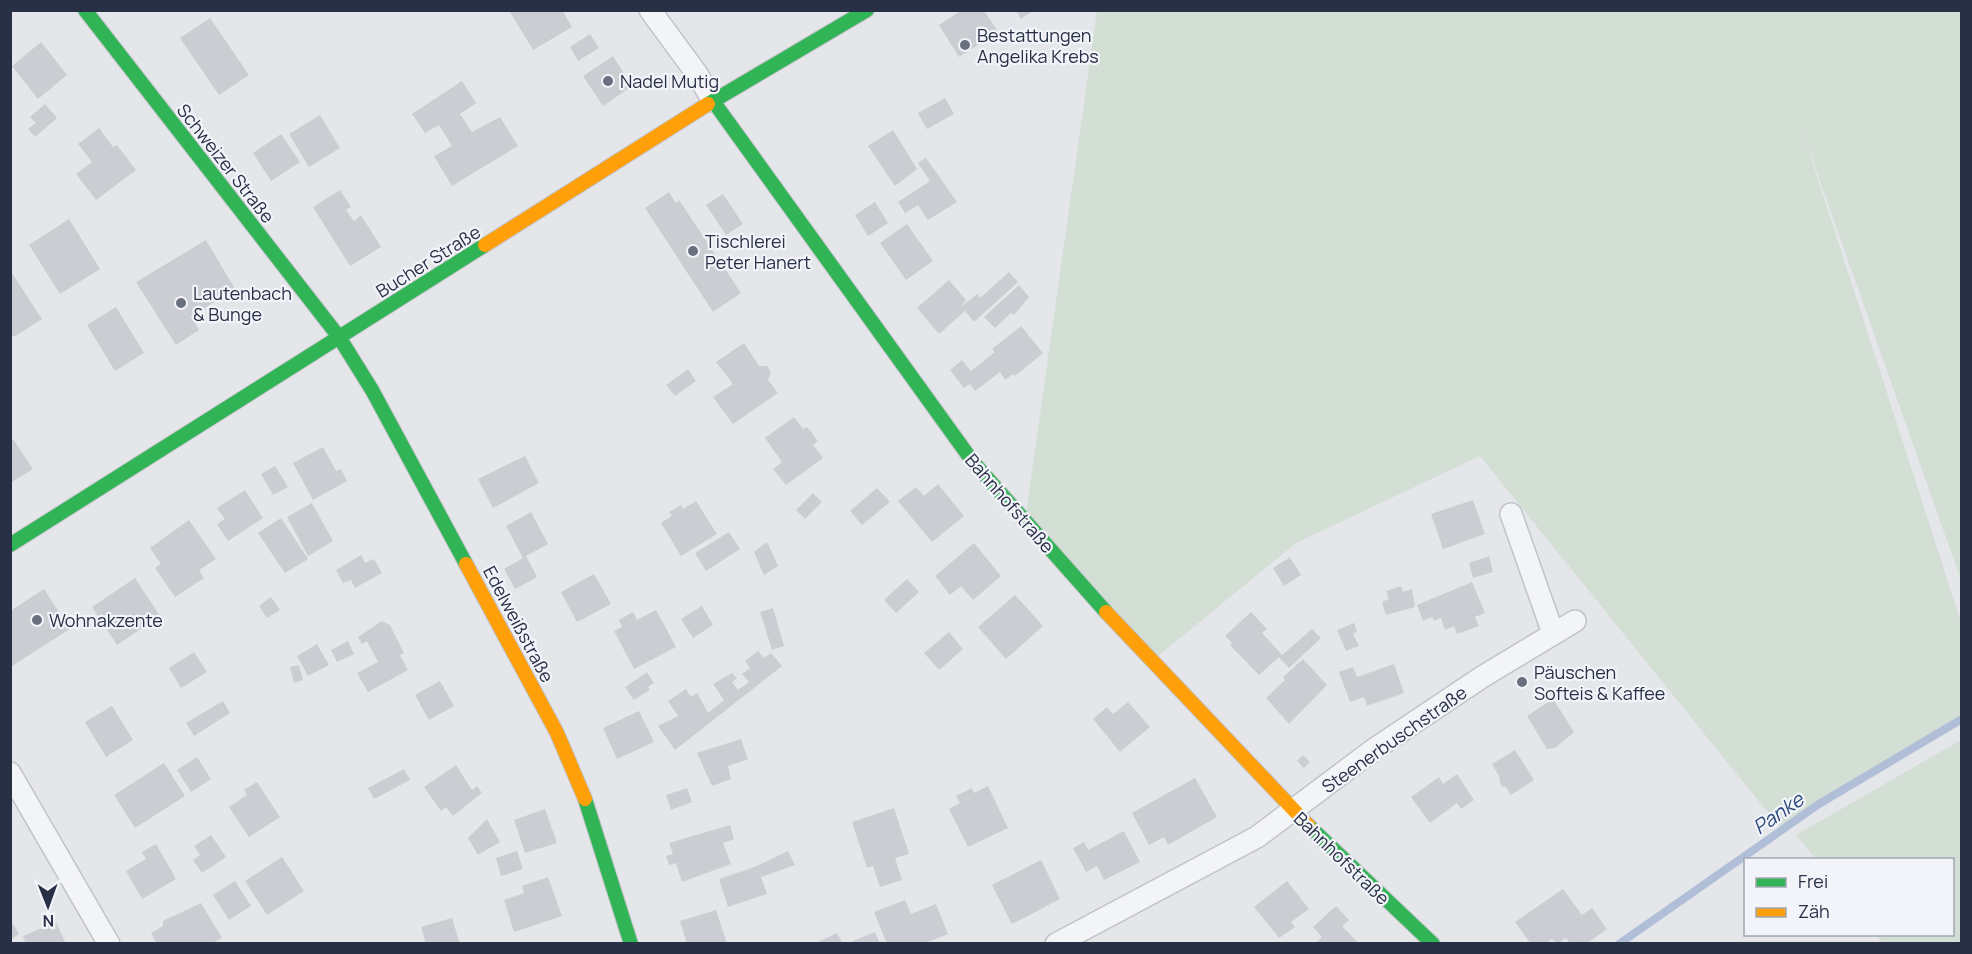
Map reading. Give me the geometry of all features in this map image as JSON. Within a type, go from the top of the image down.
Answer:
[{"type":"street","name":"Schweizer Straße","points":[[85,10],[339,338]]},
{"type":"street","name":"Bahnhofstraße","points":[[650,10],[973,462],[1116,624],[1294,811],[1433,944]]},
{"type":"street","name":"Bucher Straße","points":[[10,545],[713,101],[867,10]]},
{"type":"street","name":"Edelweißstraße","points":[[339,338],[372,390],[557,733],[579,781],[631,944]]},
{"type":"street","points":[[1511,514],[1553,633]]},
{"type":"street","name":"Steenerbuschstraße","points":[[1056,944],[1257,837],[1373,750],[1482,676],[1575,621]]},
{"type":"street","points":[[10,773],[109,944]]},
{"type":"shaded area","points":[[1097,11],[1961,11],[1961,580],[1802,130],[1961,622],[1961,719],[1782,830],[1480,456],[1296,543],[1158,656],[1025,521]]},
{"type":"shaded area","points":[[1961,740],[1961,943],[1883,943],[1877,936],[1954,936],[1954,858],[1815,858],[1796,835]]},
{"type":"building","points":[[512,10],[562,10],[572,27],[533,50],[510,12]]},
{"type":"building","name":"Bestattungen Angelika Krebs","points":[[962,10],[984,10],[998,32],[959,57],[939,25]]},
{"type":"building","points":[[1016,10],[1034,10],[1021,19]]},
{"type":"building","points":[[210,18],[249,75],[219,95],[180,38]]},
{"type":"building","points":[[590,34],[599,48],[578,61],[570,47]]},
{"type":"building","points":[[41,42],[67,75],[38,99],[12,66]]},
{"type":"building","name":"Nadel Mutig","points":[[613,56],[632,86],[603,106],[583,76]]},
{"type":"building","points":[[462,81],[476,103],[460,114],[472,132],[500,117],[518,146],[452,186],[434,156],[452,146],[439,125],[425,133],[412,114]]},
{"type":"building","points":[[945,98],[954,114],[927,129],[918,113]]},
{"type":"building","points":[[45,104],[57,118],[35,137],[28,129],[36,123],[30,117]]},
{"type":"building","points":[[320,115],[340,148],[309,167],[289,134]]},
{"type":"building","points":[[99,128],[113,147],[117,145],[136,170],[96,200],[76,174],[92,162],[78,144]]},
{"type":"building","points":[[893,130],[917,169],[895,186],[868,146]]},
{"type":"building","points":[[281,134],[300,162],[271,181],[253,153]]},
{"type":"building","points":[[926,158],[957,202],[928,220],[918,205],[905,213],[898,202],[930,181],[918,163]]},
{"type":"building","points":[[340,190],[351,207],[346,210],[354,221],[361,215],[381,247],[350,266],[313,207]]},
{"type":"building","name":"Tischlerei Peter Hanert","points":[[669,192],[676,203],[679,200],[741,293],[713,312],[645,208]]},
{"type":"building","points":[[723,194],[743,224],[726,235],[706,205]]},
{"type":"building","points":[[875,202],[888,223],[868,236],[855,215]]},
{"type":"building","points":[[69,219],[100,269],[60,294],[29,245]]},
{"type":"building","points":[[907,224],[933,261],[906,280],[880,243]]},
{"type":"building","name":"Lautenbach & Bunge","points":[[206,240],[235,289],[191,317],[199,330],[176,345],[136,282]]},
{"type":"building","points":[[10,270],[42,319],[14,337],[10,332]]},
{"type":"building","points":[[1009,272],[1018,282],[974,322],[965,311],[939,334],[917,308],[949,280],[966,300],[961,307],[977,294],[980,298]]},
{"type":"building","points":[[1019,285],[1029,297],[1014,315],[1011,313],[995,328],[984,317]]},
{"type":"building","points":[[116,307],[144,353],[115,371],[87,325]]},
{"type":"building","points":[[1021,326],[1043,353],[1015,376],[1013,374],[1005,380],[1000,372],[975,391],[970,384],[964,388],[950,370],[962,360],[971,371],[995,352],[992,349]]},
{"type":"building","points":[[744,343],[759,366],[767,366],[771,373],[768,380],[778,393],[733,424],[713,397],[733,384],[716,362]]},
{"type":"building","points":[[688,369],[696,381],[675,396],[666,385]]},
{"type":"building","points":[[794,417],[803,429],[807,427],[818,441],[813,445],[823,458],[786,485],[773,469],[782,462],[765,438]]},
{"type":"building","points":[[13,439],[33,469],[10,483],[10,440]]},
{"type":"building","points":[[323,447],[336,471],[341,469],[347,481],[313,500],[293,463]]},
{"type":"building","points":[[525,456],[539,483],[493,508],[478,479]]},
{"type":"building","points":[[275,466],[288,487],[273,495],[261,474]]},
{"type":"building","points":[[938,484],[964,516],[932,542],[898,501],[916,487],[924,496]]},
{"type":"building","points":[[877,488],[890,502],[862,525],[850,511]]},
{"type":"building","points":[[245,490],[263,518],[228,541],[217,524],[225,519],[217,508]]},
{"type":"building","points":[[813,493],[822,502],[805,519],[796,510]]},
{"type":"building","points":[[1473,500],[1485,534],[1443,549],[1431,514]]},
{"type":"building","points":[[696,501],[717,534],[681,556],[661,523],[672,516],[669,512],[681,505],[683,509]]},
{"type":"building","points":[[312,503],[333,541],[308,556],[287,517]]},
{"type":"building","points":[[531,512],[548,544],[526,556],[537,577],[515,589],[504,569],[523,558],[506,526]]},
{"type":"building","points":[[281,518],[308,559],[285,573],[258,533]]},
{"type":"building","points":[[189,520],[216,559],[199,570],[204,578],[175,597],[155,568],[161,564],[150,548]]},
{"type":"building","points":[[729,532],[740,549],[706,571],[695,553]]},
{"type":"building","points":[[767,542],[778,566],[764,575],[754,552]]},
{"type":"building","points":[[974,543],[1001,576],[973,600],[961,586],[950,595],[935,576]]},
{"type":"building","points":[[361,555],[365,563],[374,559],[382,573],[355,588],[351,580],[343,583],[336,570]]},
{"type":"building","points":[[1489,556],[1493,572],[1473,578],[1469,563]]},
{"type":"building","points":[[1290,557],[1301,575],[1284,586],[1273,568]]},
{"type":"building","points":[[594,574],[611,604],[577,622],[561,592]]},
{"type":"building","points":[[135,578],[160,616],[117,645],[92,607]]},
{"type":"building","points":[[907,579],[919,592],[896,613],[884,600]]},
{"type":"building","points":[[1472,582],[1485,613],[1475,617],[1479,626],[1457,634],[1454,626],[1445,630],[1441,618],[1434,621],[1432,617],[1423,621],[1417,605]]},
{"type":"building","points":[[1401,586],[1403,592],[1412,589],[1415,607],[1386,615],[1382,602],[1389,599],[1386,591]]},
{"type":"building","name":"Wohnakzente","points":[[44,589],[70,629],[12,666],[10,611]]},
{"type":"building","points":[[1015,595],[1043,626],[1006,659],[978,627]]},
{"type":"building","points":[[271,597],[280,610],[267,618],[259,606]]},
{"type":"building","points":[[702,606],[713,625],[693,638],[681,619]]},
{"type":"building","points":[[773,608],[784,646],[772,650],[760,612]]},
{"type":"building","points":[[656,610],[676,647],[634,669],[614,631],[622,627],[619,620],[633,612],[637,620]]},
{"type":"building","points":[[1251,612],[1267,629],[1262,633],[1282,655],[1312,629],[1321,638],[1289,668],[1279,657],[1259,675],[1230,645],[1232,643],[1225,636]]},
{"type":"building","points":[[382,621],[390,625],[404,653],[400,655],[408,670],[368,692],[357,673],[378,662],[367,641],[362,644],[358,637]]},
{"type":"building","points":[[1354,623],[1357,631],[1353,634],[1359,646],[1346,651],[1337,630]]},
{"type":"building","points":[[949,632],[963,649],[939,670],[924,653]]},
{"type":"building","points":[[348,641],[354,654],[337,662],[331,650]]},
{"type":"building","points":[[317,644],[329,665],[308,676],[297,656]]},
{"type":"building","points":[[758,651],[764,658],[771,653],[782,666],[675,750],[658,726],[678,716],[668,701],[686,689],[691,697],[697,693],[708,713],[724,700],[713,684],[732,673],[737,678],[732,682],[738,690],[749,682],[742,674],[750,668],[745,661]]},
{"type":"building","points":[[194,652],[207,672],[181,688],[169,668]]},
{"type":"building","points":[[1303,659],[1327,685],[1289,724],[1266,698],[1285,680],[1283,677]]},
{"type":"building","points":[[1394,664],[1404,693],[1367,706],[1364,697],[1350,702],[1339,672],[1353,667],[1357,677]]},
{"type":"building","points":[[299,665],[303,680],[294,683],[290,667]]},
{"type":"building","points":[[647,672],[654,683],[648,687],[650,690],[634,700],[625,687]]},
{"type":"building","points":[[440,681],[454,706],[429,720],[415,695]]},
{"type":"building","points":[[1553,699],[1574,732],[1555,748],[1547,749],[1527,716]]},
{"type":"building","points":[[223,701],[230,713],[194,736],[186,723]]},
{"type":"building","points":[[1128,702],[1150,727],[1120,752],[1093,719],[1107,707],[1113,714]]},
{"type":"building","points":[[112,706],[133,740],[106,757],[85,722]]},
{"type":"building","points":[[639,711],[654,742],[617,759],[603,728]]},
{"type":"building","points":[[741,739],[748,759],[728,766],[731,779],[712,786],[697,753]]},
{"type":"building","points":[[1515,750],[1534,780],[1511,795],[1506,787],[1501,786],[1499,776],[1492,764]]},
{"type":"building","points":[[1303,755],[1310,762],[1304,768],[1297,761]]},
{"type":"building","points":[[197,757],[211,779],[191,792],[177,770]]},
{"type":"building","points":[[164,763],[185,796],[135,828],[114,795]]},
{"type":"building","points":[[456,765],[472,790],[477,786],[482,793],[453,816],[446,807],[441,811],[424,787]]},
{"type":"building","points":[[404,769],[410,780],[374,799],[368,788]]},
{"type":"building","points":[[1457,774],[1474,800],[1461,809],[1457,803],[1430,823],[1411,797],[1439,777],[1443,784]]},
{"type":"building","points":[[1195,778],[1217,817],[1168,845],[1164,837],[1149,845],[1132,813]]},
{"type":"building","points":[[257,782],[280,817],[249,837],[229,807],[247,795],[244,790]]},
{"type":"building","points":[[988,786],[1008,828],[968,847],[949,809],[960,803],[956,796],[972,788],[974,793]]},
{"type":"building","points":[[687,788],[692,802],[671,810],[666,795]]},
{"type":"building","points":[[894,808],[909,854],[895,858],[902,880],[880,887],[873,866],[867,868],[852,822]]},
{"type":"building","points":[[545,809],[557,843],[525,853],[514,820]]},
{"type":"building","points":[[487,819],[500,842],[478,855],[468,838]]},
{"type":"building","points":[[730,825],[734,839],[723,843],[731,864],[682,882],[676,863],[669,865],[666,856],[673,854],[669,843]]},
{"type":"building","points":[[1124,831],[1140,862],[1104,880],[1097,866],[1086,872],[1073,848],[1084,842],[1088,850]]},
{"type":"building","points":[[211,835],[226,857],[202,873],[193,860],[200,855],[194,846]]},
{"type":"building","points":[[156,844],[176,879],[142,899],[126,871],[146,859],[142,852]]},
{"type":"building","points":[[517,851],[523,869],[501,876],[496,858]]},
{"type":"building","points":[[788,851],[795,865],[761,877],[767,894],[728,907],[719,879],[757,866]]},
{"type":"building","points":[[282,857],[304,891],[267,915],[245,881]]},
{"type":"building","points":[[1041,860],[1060,899],[1012,924],[992,885]]},
{"type":"building","points":[[548,877],[562,916],[514,932],[504,900],[524,893],[522,886]]},
{"type":"building","points":[[235,881],[251,906],[229,920],[213,895]]},
{"type":"building","points":[[1287,881],[1309,909],[1291,922],[1295,927],[1279,938],[1254,907]]},
{"type":"building","points":[[1563,889],[1582,915],[1592,908],[1607,929],[1586,944],[1570,944],[1566,938],[1557,944],[1552,939],[1545,944],[1531,944],[1515,922]]},
{"type":"building","points":[[905,900],[911,914],[936,904],[948,934],[923,944],[887,944],[874,912]]},
{"type":"building","points":[[201,903],[222,938],[212,944],[157,944],[151,933],[163,926],[163,921]]},
{"type":"building","points":[[1336,906],[1349,920],[1342,926],[1359,944],[1315,944],[1322,937],[1313,927]]},
{"type":"building","points":[[716,910],[727,944],[687,944],[680,921]]},
{"type":"building","points":[[452,918],[460,944],[426,944],[421,927]]},
{"type":"building","points":[[56,922],[66,944],[26,944],[23,936]]},
{"type":"building","points":[[13,924],[19,934],[10,940],[10,926]]},
{"type":"building","points":[[875,932],[880,944],[854,944],[853,941]]},
{"type":"building","points":[[837,933],[843,944],[814,944]]},
{"type":"waterway","name":"Panke","points":[[1619,944],[1819,804],[1962,719]]},
{"type":"traffic: fast","points":[[85,10],[339,337],[372,390],[466,564]]},
{"type":"traffic: fast","points":[[708,104],[867,10]]},
{"type":"traffic: fast","points":[[713,101],[973,462],[1106,612]]},
{"type":"traffic: fast","points":[[10,545],[485,245]]},
{"type":"traffic: fast","points":[[585,799],[631,944]]},
{"type":"traffic: fast","points":[[1309,826],[1433,944]]},
{"type":"traffic: slow","points":[[485,245],[708,104]]},
{"type":"traffic: slow","points":[[466,564],[557,733],[585,799]]},
{"type":"traffic: slow","points":[[1106,612],[1309,826]]},
{"type":"place","name":"Bestattungen Angelika Krebs","points":[[965,45]]},
{"type":"place","name":"Nadel Mutig","points":[[608,81]]},
{"type":"place","name":"Tischlerei Peter Hanert","points":[[693,251]]},
{"type":"place","name":"Lautenbach & Bunge","points":[[181,303]]},
{"type":"place","name":"Wohnakzente","points":[[37,620]]},
{"type":"place","name":"Päuschen Softeis & Kaffee","points":[[1522,682]]}]
